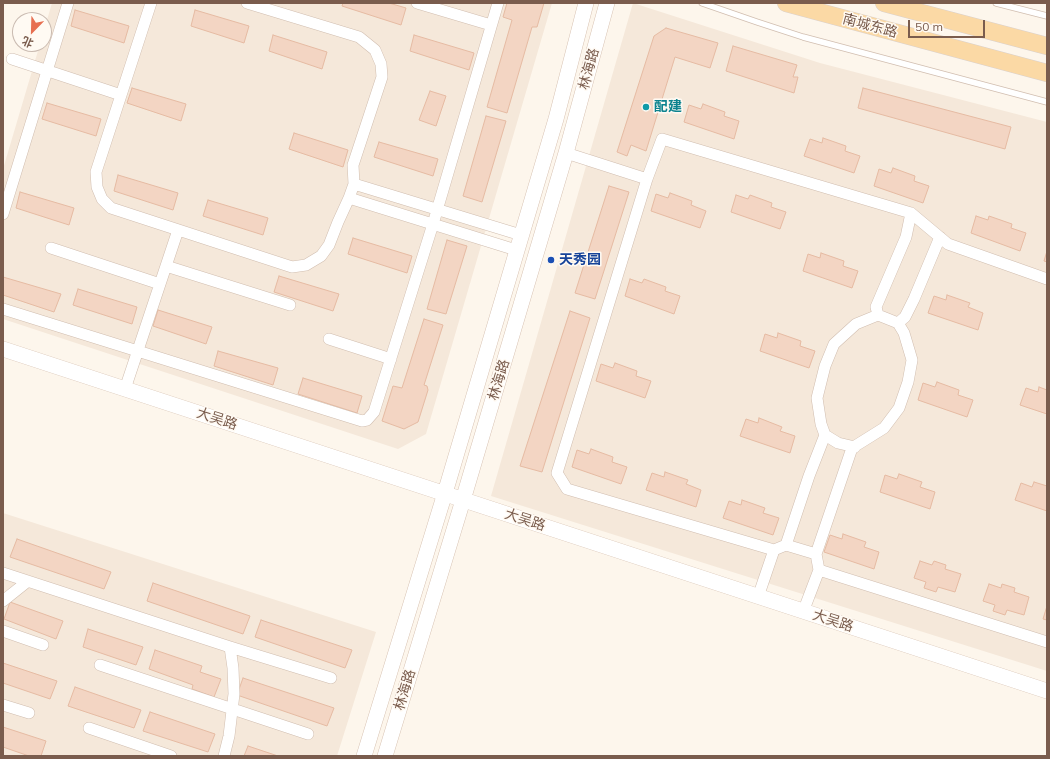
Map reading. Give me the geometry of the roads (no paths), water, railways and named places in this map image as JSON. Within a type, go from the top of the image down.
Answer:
[{"type":"main road","name":"林海路","points":[[364,756],[445,493],[556,119],[586,3]]},
{"type":"main road","name":"林海路","points":[[385,756],[566,153],[607,3]]},
{"type":"main road","name":"南城东路","points":[[786,3],[1047,74]]},
{"type":"main road","name":"南城东路","points":[[884,3],[1047,46]]},
{"type":"main road","name":"大吴路","points":[[3,349],[1047,691]]},
{"type":"street","points":[[3,214],[68,3]]},
{"type":"street","points":[[151,3],[96,172],[97,187],[102,199],[111,208],[292,267],[306,264],[321,256],[330,245],[354,184],[353,165],[382,77],[381,64],[375,50],[359,37],[272,7],[247,3]]},
{"type":"street","points":[[418,3],[491,25]]},
{"type":"street","points":[[3,309],[362,421],[367,420],[374,412],[391,359],[433,224],[498,3]]},
{"type":"street","points":[[12,59],[121,95]]},
{"type":"street","points":[[816,554],[786,545],[774,550],[567,489],[557,473],[647,179],[662,138],[911,213],[948,244],[1047,279]]},
{"type":"street","points":[[566,153],[647,179]]},
{"type":"street","points":[[354,184],[521,234]]},
{"type":"street","points":[[349,198],[516,250]]},
{"type":"street","points":[[878,315],[876,307],[906,237],[911,213]]},
{"type":"street","points":[[125,390],[178,230]]},
{"type":"street","points":[[898,323],[905,317],[914,299],[940,237]]},
{"type":"street","points":[[50,248],[160,284]]},
{"type":"street","points":[[166,266],[290,305]]},
{"type":"street","points":[[786,545],[809,476],[825,436],[821,424],[817,398],[824,366],[834,344],[856,324],[878,315],[898,323],[904,333],[912,360],[908,382],[899,408],[884,428],[852,448],[816,554],[819,570],[803,612]]},
{"type":"street","points":[[329,339],[391,359]]},
{"type":"street","points":[[825,436],[838,443],[855,447]]},
{"type":"street","points":[[758,597],[774,550]]},
{"type":"street","points":[[819,570],[1047,642]]},
{"type":"street","points":[[3,573],[230,647],[331,678]]},
{"type":"street","points":[[3,601],[28,581]]},
{"type":"street","points":[[3,631],[43,645]]},
{"type":"street","points":[[224,756],[229,736],[234,694],[233,668],[230,647]]},
{"type":"street","points":[[100,665],[308,734]]},
{"type":"street","points":[[3,705],[29,713]]},
{"type":"street","points":[[89,728],[171,756]]},
{"type":"lane","points":[[702,3],[802,37],[1047,102]]},
{"type":"lane","points":[[996,3],[1047,16]]},
{"type":"place","name":"配建","points":[[646,107]]},
{"type":"place","name":"天秀园","points":[[551,260]]}]
